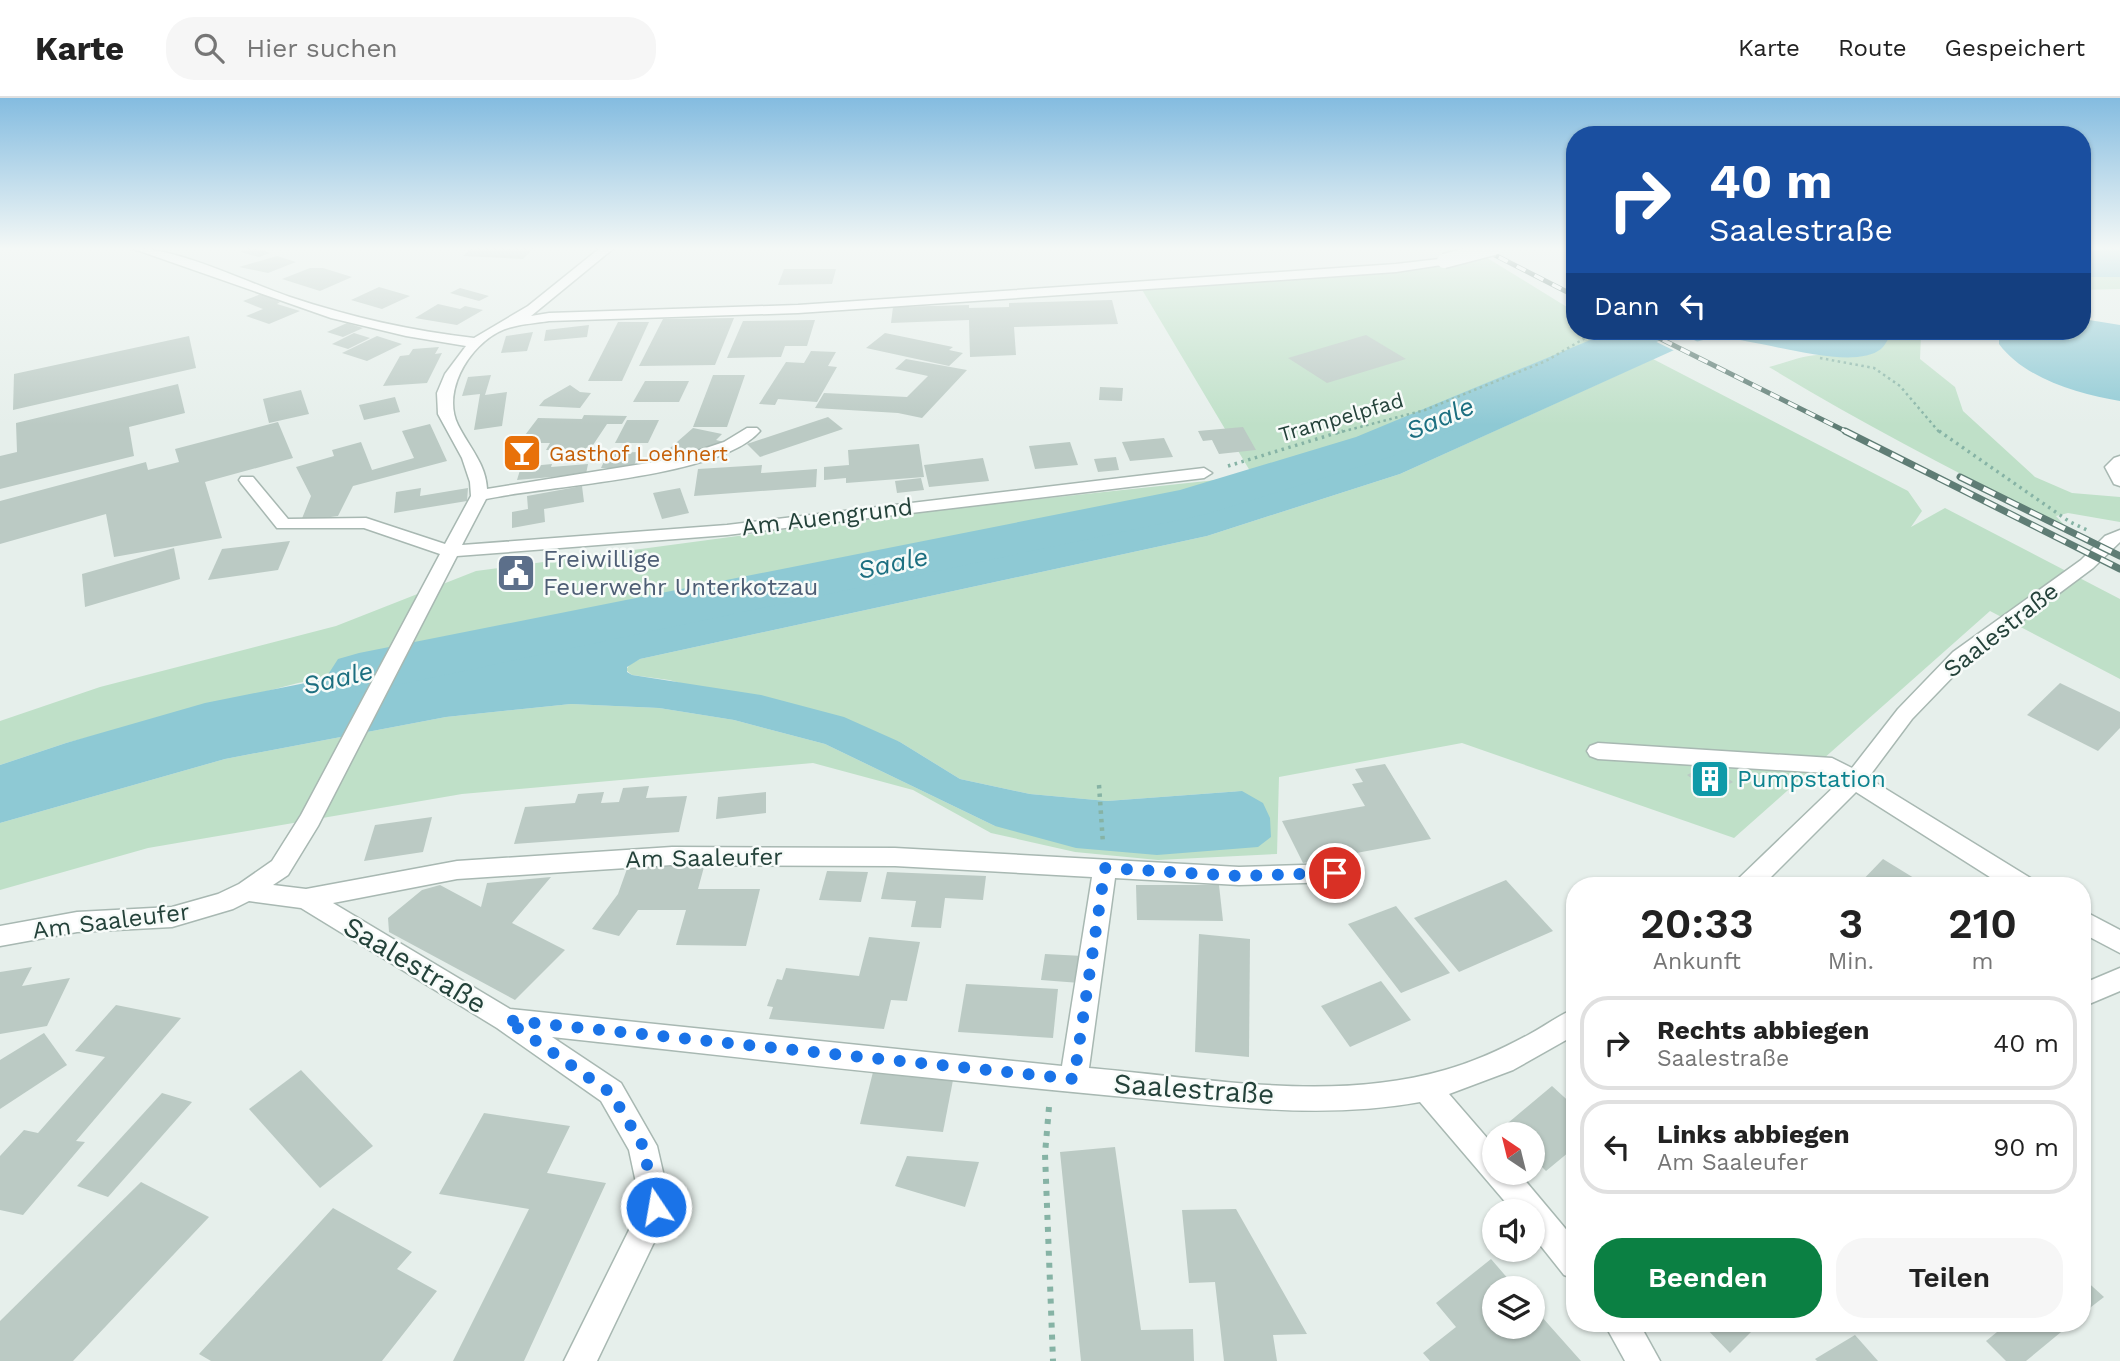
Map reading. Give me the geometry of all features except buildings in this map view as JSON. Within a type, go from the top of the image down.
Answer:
[{"type":"street","points":[[312,307],[416,335],[477,343]]},
{"type":"street","points":[[534,307],[477,343],[451,378],[444,403],[446,414],[475,467],[480,481],[479,496],[531,485],[629,472],[667,464],[725,448],[752,431]]},
{"type":"street","points":[[545,307],[554,314],[575,316]]},
{"type":"street","points":[[495,330],[526,320],[575,316],[829,307]]},
{"type":"street","points":[[2120,461],[2113,467],[2120,481]]},
{"type":"street","name":"Am Auengrund","points":[[449,551],[727,530],[1204,473]]},
{"type":"street","points":[[247,480],[283,524],[366,523],[449,551]]},
{"type":"street","name":"Am Saaleufer","points":[[0,936],[77,922],[172,917],[206,909],[247,891],[280,868],[310,820],[479,496]]},
{"type":"street","name":"Saalestraße","points":[[1754,877],[1855,780],[1905,714],[1961,657],[2087,564],[2115,538]]},
{"type":"street","points":[[1598,751],[1832,766],[2010,877]]},
{"type":"street","name":"Am Saaleufer","points":[[306,899],[457,870],[672,856],[1105,861],[1239,876],[1335,873]]},
{"type":"street","points":[[1063,1078],[1105,861]]},
{"type":"street","name":"Saalestraße","points":[[247,891],[306,899],[506,1020],[1063,1078],[1284,1096],[1360,1098],[1426,1088],[1487,1068],[1566,1026]]},
{"type":"street","points":[[2091,925],[2120,943]]},
{"type":"street","points":[[2091,992],[2120,979]]},
{"type":"street","points":[[506,1020],[611,1093],[643,1146],[656,1207],[580,1361]]},
{"type":"street","points":[[1426,1088],[1482,1153]]},
{"type":"street","points":[[1510,1185],[1523,1199]]},
{"type":"street","points":[[1545,1226],[1566,1253]]},
{"type":"street","points":[[1626,1332],[1644,1361]]},
{"type":"path","name":"Trampelpfad","points":[[1204,473],[1377,421],[1425,410],[1546,361],[1582,340]]},
{"type":"path","points":[[1821,358],[1874,368],[1900,386],[1943,436],[2070,522],[2115,538]]},
{"type":"path","points":[[1099,785],[1105,861]]},
{"type":"path","points":[[1053,1361],[1045,1154],[1063,1078]]},
{"type":"green space","points":[[1152,307],[1566,307],[1566,340],[1615,340],[1367,451],[1259,488],[1158,513],[298,683],[66,743],[0,765],[0,721],[100,687],[336,626],[476,571],[917,512],[1253,476]]},
{"type":"green space","points":[[1886,340],[1921,340],[1920,359],[1955,387],[1963,411],[2035,477],[2072,493],[2120,497],[2120,522],[2068,513],[2056,516],[2065,526],[1915,450],[1769,367],[1811,356],[1860,356],[1876,350]]},
{"type":"green space","points":[[1653,359],[1908,491],[1922,511],[1911,527],[1945,508],[2120,599],[2120,679],[1990,611],[1734,838],[1462,743],[1279,777],[1277,854],[1158,860],[1075,852],[991,833],[913,790],[813,763],[462,794],[148,848],[0,890],[0,823],[225,759],[446,717],[571,704],[659,708],[734,720],[825,744],[995,826],[1242,791],[1107,801],[1030,794],[960,779],[900,742],[669,680],[632,675],[626,670],[630,664],[640,659],[1207,536],[1400,474]]},
{"type":"water","points":[[2091,320],[2120,325],[2120,401],[2087,394],[2038,376],[2023,367],[1999,344],[1999,340],[2091,340]]},
{"type":"water","points":[[1616,340],[1706,340],[1683,346],[1400,474],[1207,536],[640,659],[627,667],[627,672],[632,675],[761,695],[844,717],[900,742],[960,779],[1030,794],[1107,801],[1242,791],[1263,803],[1270,818],[1271,837],[1258,847],[1157,855],[1076,848],[995,826],[825,744],[734,720],[659,708],[571,704],[446,717],[225,759],[0,823],[0,765],[205,703],[1158,513],[1259,488],[1367,451]]},
{"type":"water","points":[[1741,340],[1887,340],[1881,349],[1867,355],[1848,357],[1803,352]]},
{"type":"pier","points":[[1652,340],[1694,340],[1702,344],[1677,352]]},
{"type":"waterway","name":"Saale","points":[[359,673],[1189,503],[1373,447],[1626,340]]},
{"type":"railway","points":[[1663,340],[1845,431]]},
{"type":"railway","points":[[1845,431],[1849,433]]},
{"type":"railway","points":[[1845,431],[2120,569]]},
{"type":"railway","points":[[1960,477],[2120,556]]},
{"type":"place","name":"Gasthof Loehnert","points":[[522,453]]},
{"type":"place","name":"Freiwillige Feuerwehr Unterkotzau","points":[[516,573]]},
{"type":"place","name":"Pumpstation","points":[[1710,779]]},
{"type":"route","points":[[656,1207],[643,1146],[611,1093],[506,1020],[1074,1079],[1105,868],[1239,876],[1335,873]]}]
